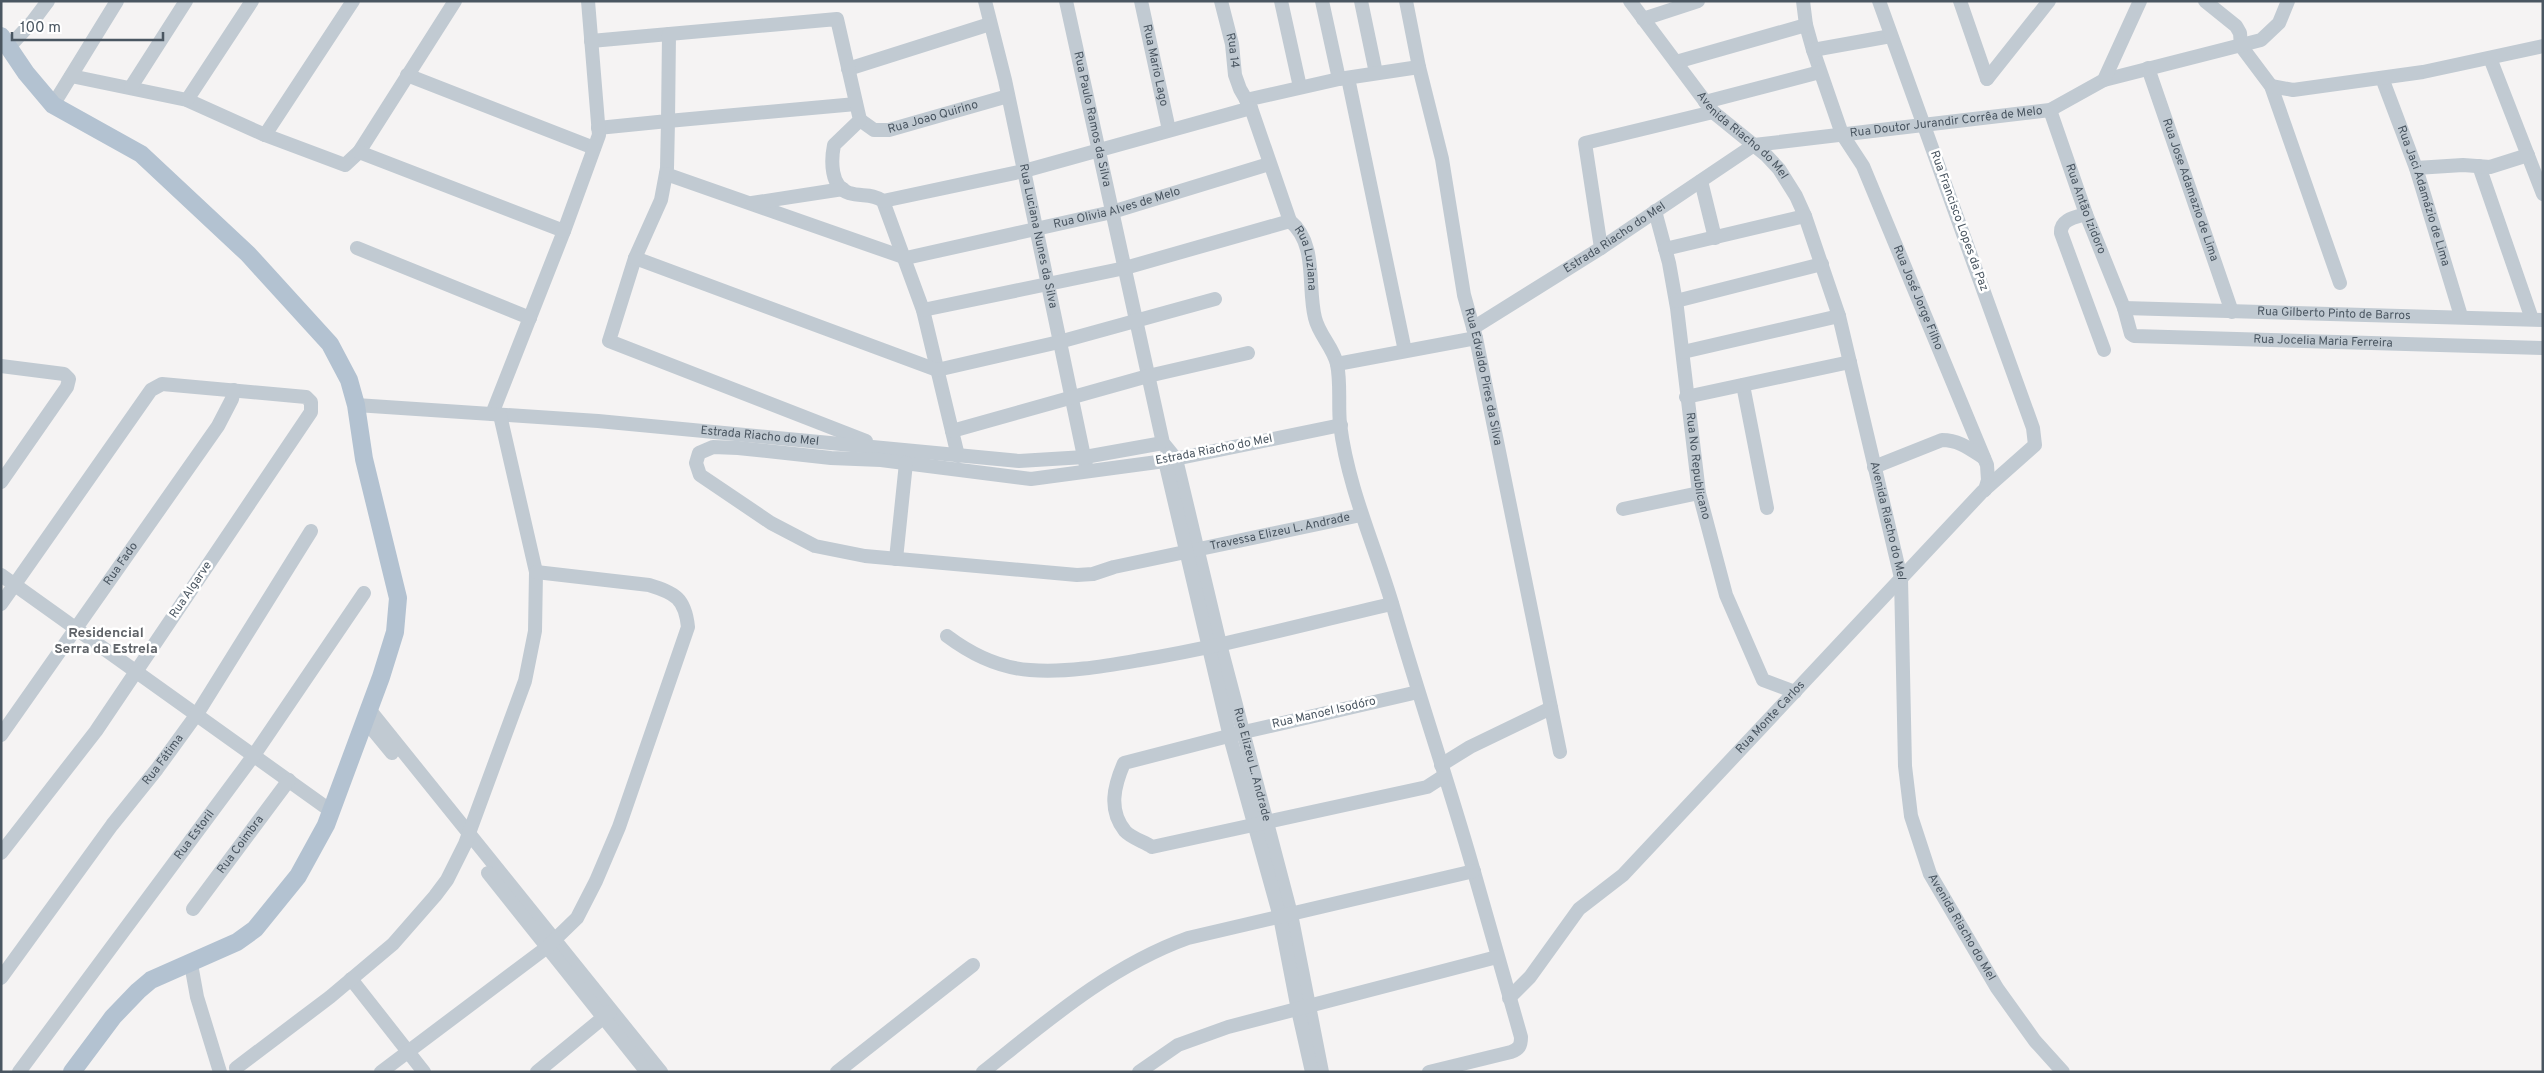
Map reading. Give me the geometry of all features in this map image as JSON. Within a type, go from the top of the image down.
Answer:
[{"type":"main road","points":[[5,42],[36,86],[53,105],[141,154],[248,254],[330,344],[350,380],[356,405],[364,459],[398,598],[398,613],[391,646],[331,811],[318,841],[298,876],[260,924],[228,948],[144,985],[113,1017],[85,1064],[72,1072]]},
{"type":"street","points":[[5,42],[33,22],[48,1]]},
{"type":"street","points":[[53,105],[117,1]]},
{"type":"street","points":[[131,87],[186,1]]},
{"type":"street","points":[[187,100],[252,1]]},
{"type":"street","points":[[265,135],[353,1]]},
{"type":"street","points":[[71,76],[187,100],[265,135],[346,165],[359,152],[455,1]]},
{"type":"street","points":[[236,1068],[351,980],[393,944],[419,916],[447,880],[466,838],[525,682],[535,631],[536,572],[496,414],[599,136],[588,1]]},
{"type":"street","name":"Rua Luciana Nunes da Silva","points":[[985,1],[1008,96],[1086,464]]},
{"type":"street","name":"Rua Paulo Ramos da Silva","points":[[1066,1],[1134,321],[1168,453]]},
{"type":"street","name":"Rua Mario Lago","points":[[1141,1],[1169,130]]},
{"type":"street","name":"Rua 14","points":[[1222,1],[1232,44],[1235,75],[1249,104]]},
{"type":"street","points":[[1281,1],[1300,88]]},
{"type":"street","points":[[1322,1],[1344,79],[1405,351]]},
{"type":"street","points":[[1361,1],[1376,73]]},
{"type":"street","name":"Rua Edvaldo Pires da Silva","points":[[1406,1],[1419,67],[1442,159],[1458,263],[1475,333],[1560,752]]},
{"type":"street","name":"Avenida Riacho do Mel","points":[[1630,1],[1709,107],[1779,169],[1796,196],[1805,216],[1839,316],[1901,578],[1905,766],[1911,816],[1927,865],[1997,988],[2035,1041],[2063,1072]]},
{"type":"street","points":[[1643,19],[1698,1]]},
{"type":"street","name":"Rua José Jorge Filho","points":[[1803,1],[1806,25],[1813,50],[1842,134],[1863,166],[1986,462],[1988,480],[1985,490]]},
{"type":"street","name":"Rua Francisco Lopes da Paz","points":[[1879,1],[2036,441]]},
{"type":"street","points":[[1960,1],[1986,79],[2050,1]]},
{"type":"street","points":[[2104,80],[2140,1]]},
{"type":"street","points":[[2205,1],[2236,26],[2240,33],[2241,46],[2271,86],[2340,284]]},
{"type":"street","name":"Rua Doutor Jurandir Corrêa de Melo","points":[[1754,145],[2050,110],[2104,80],[2261,40],[2273,31],[2279,23],[2288,1]]},
{"type":"street","points":[[591,41],[835,18],[860,120],[834,145],[833,172],[836,182],[848,193],[875,196],[883,201],[906,258],[923,310],[958,456]]},
{"type":"street","points":[[848,68],[990,24]]},
{"type":"street","points":[[1676,62],[1806,25]]},
{"type":"street","points":[[668,34],[666,174],[660,200],[635,258],[609,341],[882,447]]},
{"type":"street","points":[[1813,50],[1892,36]]},
{"type":"street","points":[[2271,86],[2293,90],[2382,78],[2543,46]]},
{"type":"street","points":[[2490,58],[2543,194]]},
{"type":"street","points":[[883,201],[1024,171],[1098,152],[1300,88],[1376,73],[1419,67]]},
{"type":"street","name":"Rua Jose Adamazio de Lima","points":[[2148,68],[2232,312]]},
{"type":"street","points":[[1601,248],[1585,143],[1820,72]]},
{"type":"street","points":[[407,75],[594,148]]},
{"type":"street","name":"Rua Jaci Adamázio de Lima","points":[[2382,78],[2416,168],[2461,316]]},
{"type":"street","name":"Rua Joao Quirino","points":[[860,120],[874,130],[889,130],[1008,96]]},
{"type":"street","points":[[598,128],[856,104]]},
{"type":"street","name":"Rua Luziana","points":[[1249,104],[1290,221],[1297,227],[1304,240],[1308,257],[1315,318],[1319,330],[1326,338],[1337,364]]},
{"type":"street","name":"Rua Antão Izidoro","points":[[2050,110],[2086,214],[2124,308]]},
{"type":"street","name":"Estrada Riacho do Mel","points":[[1337,364],[1405,351],[1475,333],[1754,145]]},
{"type":"street","points":[[359,152],[564,231]]},
{"type":"street","points":[[2416,168],[2490,167],[2528,155]]},
{"type":"street","name":"Rua Olivia Alves de Melo","points":[[906,258],[1112,212],[1269,164]]},
{"type":"street","points":[[2479,166],[2538,319]]},
{"type":"street","points":[[666,174],[906,258]]},
{"type":"street","points":[[1702,181],[1715,238]]},
{"type":"street","points":[[749,204],[843,189]]},
{"type":"street","name":"Rua No Republicano","points":[[1655,211],[1676,301],[1699,493],[1726,595],[1763,680],[1795,692]]},
{"type":"street","points":[[2086,214],[2065,222],[2060,228],[2104,350]]},
{"type":"street","points":[[1665,249],[1805,216]]},
{"type":"street","points":[[923,310],[1048,286],[1124,268],[1290,221]]},
{"type":"street","points":[[357,248],[530,318]]},
{"type":"street","points":[[635,258],[937,370],[1059,342],[1215,299]]},
{"type":"street","points":[[1676,301],[1822,264]]},
{"type":"street","name":"Rua Gilberto Pinto de Barros","points":[[2124,308],[2538,319]]},
{"type":"street","name":"Rua Jocelia Maria Ferreira","points":[[2124,308],[2131,334],[2143,338],[2543,348]]},
{"type":"street","points":[[1683,352],[1839,316]]},
{"type":"street","points":[[952,431],[1072,399],[1148,376],[1248,353]]},
{"type":"street","points":[[1686,397],[1850,362]]},
{"type":"street","points":[[1337,364],[1340,426],[1361,515],[1392,604],[1474,871],[1521,1037],[1521,1044],[1518,1049],[1429,1072]]},
{"type":"street","points":[[1,366],[64,374],[69,379],[67,387],[1,482]]},
{"type":"street","points":[[1,604],[16,586],[151,390],[162,384],[234,390]]},
{"type":"street","points":[[1743,385],[1767,508]]},
{"type":"street","name":"Rua Algarve","points":[[1,853],[96,731],[313,406],[306,397],[234,390]]},
{"type":"street","name":"Rua Fado","points":[[1,735],[218,426],[232,399],[234,390]]},
{"type":"street","name":"Estrada Riacho do Mel","points":[[356,405],[612,422],[882,447],[958,456],[1086,464],[1340,426]]},
{"type":"street","points":[[1874,468],[1942,440],[1952,440],[1962,443],[2003,473]]},
{"type":"street","name":"Rua Monte Carlos","points":[[1509,998],[1530,977],[1578,909],[1623,875],[1985,490],[2034,448],[2036,441]]},
{"type":"street","name":"Travessa Elizeu L. Andrade","points":[[906,464],[713,447],[699,453],[696,463],[700,475],[723,492],[771,523],[815,546],[865,556],[1077,575],[1093,574],[1114,567],[1361,515]]},
{"type":"street","name":"Rua Elizeu L. Andrade","points":[[1168,453],[1214,646],[1230,736],[1261,822]]},
{"type":"street","points":[[896,559],[906,464],[1031,479],[1086,464]]},
{"type":"street","points":[[1623,508],[1699,493]]},
{"type":"street","name":"Rua Fátima","points":[[1,978],[112,825],[158,769],[197,714],[311,532]]},
{"type":"street","points":[[381,1072],[550,944],[578,918],[609,851],[688,626],[684,606],[677,597],[666,590],[649,584],[536,572]]},
{"type":"street","points":[[1,576],[331,811]]},
{"type":"street","name":"Rua Estoril","points":[[19,1072],[254,755],[364,592]]},
{"type":"street","points":[[947,636],[963,648],[1001,665],[1030,670],[1099,667],[1214,646],[1392,604]]},
{"type":"street","name":"Rua Elizeu L. Andrade","points":[[1214,646],[1244,732],[1261,822],[1286,915],[1312,1072]]},
{"type":"street","name":"Rua Manoel Isodóro","points":[[1418,692],[1244,732],[1124,764],[1114,785],[1114,809],[1126,832],[1152,847],[1427,787],[1470,747],[1551,708]]},
{"type":"street","points":[[366,714],[607,1014],[661,1072]]},
{"type":"street","name":"Rua Coimbra","points":[[194,909],[289,780]]},
{"type":"street","points":[[983,1072],[1029,1033],[1135,960],[1188,938],[1474,871]]},
{"type":"street","points":[[1139,1072],[1166,1052],[1190,1040],[1260,1018],[1303,1009],[1497,957]]},
{"type":"street","points":[[191,964],[197,997],[220,1072]]},
{"type":"street","points":[[837,1072],[973,965]]},
{"type":"street","points":[[351,980],[424,1072]]},
{"type":"street","name":"Rua Elizeu L. Andrade","points":[[1303,1009],[1322,1072]]},
{"type":"street","points":[[537,1072],[607,1014]]},
{"type":"street","points":[[607,1014],[647,1072]]},
{"type":"district","name":"Residencial Serra da Estrela","points":[[106,642]]}]
